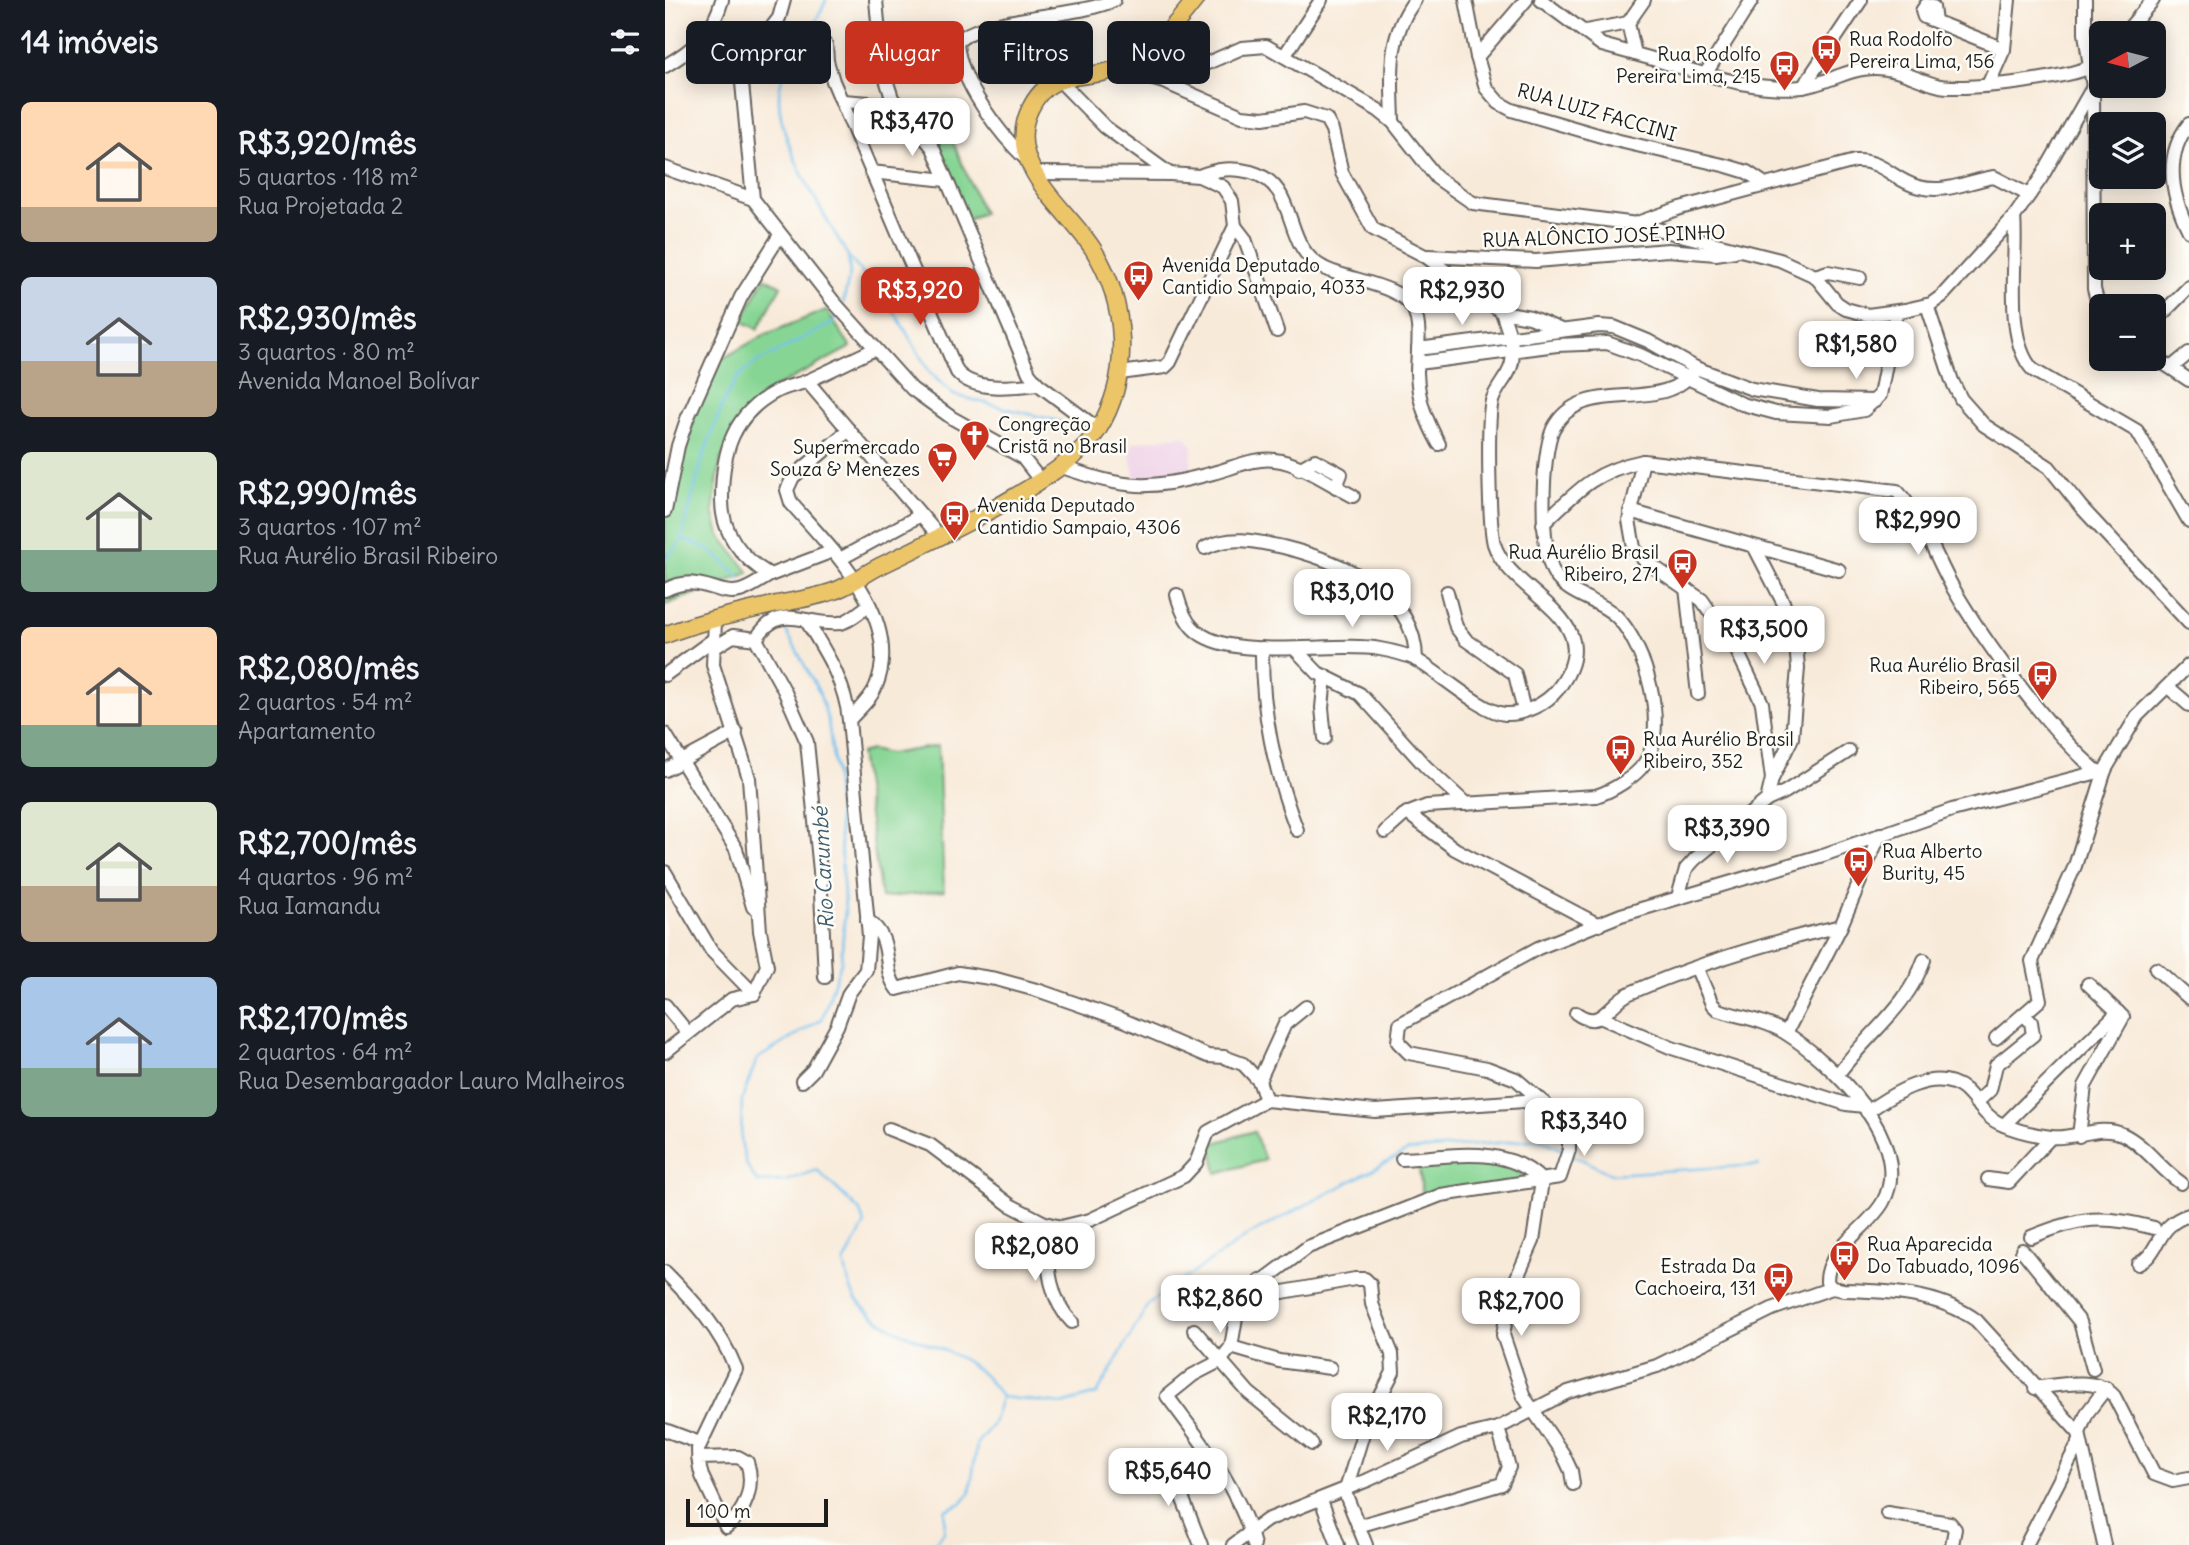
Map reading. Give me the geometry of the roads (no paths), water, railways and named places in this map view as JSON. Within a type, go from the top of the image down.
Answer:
[{"type":"main road","points":[[1177,21],[1195,0]]},
{"type":"main road","points":[[665,635],[838,590],[1062,467],[1079,455],[1098,429],[1120,373],[1120,319],[1112,287],[1093,249],[1031,167],[1023,137],[1030,108],[1041,92],[1051,84]]},
{"type":"street","points":[[665,66],[702,39],[712,27],[722,0]]},
{"type":"street","points":[[784,0],[779,18],[751,54],[742,83],[753,199],[833,301],[875,349],[934,406],[1022,457],[1040,480]]},
{"type":"street","points":[[876,0],[883,67],[896,105],[933,148],[1014,344],[1038,384],[1098,429]]},
{"type":"street","points":[[1114,0],[1090,9],[994,26],[975,32],[957,43],[967,76],[983,105],[1010,145],[1031,167],[1199,176],[1215,182],[1228,192],[1235,210],[1235,226],[1170,362],[1164,367],[1120,373]]},
{"type":"street","points":[[1285,55],[1321,0]]},
{"type":"street","points":[[1393,122],[1394,41],[1397,27],[1415,0]]},
{"type":"street","name":"RUA LUIZ FACCINI","points":[[1466,0],[1486,88],[1499,103],[1512,110],[1615,140],[1747,172],[1765,184]]},
{"type":"street","points":[[1477,57],[1526,0]]},
{"type":"street","points":[[1541,0],[1602,45],[1761,85],[1803,87],[1873,68],[1941,86],[2057,78],[2089,68]]},
{"type":"street","points":[[1586,31],[1628,23],[1644,0]]},
{"type":"street","points":[[1706,73],[1752,0]]},
{"type":"street","points":[[1989,83],[2004,49],[2009,0]]},
{"type":"street","points":[[2085,0],[2088,52]]},
{"type":"street","points":[[2135,21],[2153,0]]},
{"type":"street","points":[[1803,87],[1855,2]]},
{"type":"street","points":[[1935,21],[2004,49]]},
{"type":"street","points":[[1628,23],[1635,54]]},
{"type":"street","points":[[1210,62],[1242,48],[1266,46],[1285,55],[1393,122],[1437,178],[1473,203],[1637,223],[1742,250],[1793,265],[1815,276],[1837,303],[1846,309],[1868,315],[1896,313],[1927,305],[1943,296],[2014,217],[2089,94]]},
{"type":"street","points":[[831,74],[957,372],[964,381],[975,385],[1038,384]]},
{"type":"street","points":[[1063,84],[1105,127],[1170,174]]},
{"type":"street","points":[[1169,84],[1242,116],[1263,118],[1304,112],[1326,119],[1332,130],[1342,173],[1373,229],[1425,256],[1502,312],[1530,317],[1561,331]]},
{"type":"street","points":[[2093,98],[2095,294]]},
{"type":"street","points":[[843,102],[896,105]]},
{"type":"street","points":[[2189,124],[2180,137],[2172,166],[2177,200],[2189,231]]},
{"type":"street","points":[[1637,223],[1765,184],[1864,160],[1880,164],[1916,186],[1949,189],[1994,177],[2029,195]]},
{"type":"street","points":[[665,168],[753,199]]},
{"type":"street","points":[[1199,176],[1214,170],[1234,169],[1258,174],[1274,183],[1283,198],[1299,242],[1316,264],[1402,297],[1410,304],[1415,310],[1423,415],[1439,443]]},
{"type":"street","points":[[871,172],[946,180]]},
{"type":"street","points":[[2014,217],[2016,326],[2022,355],[2033,370],[2137,431],[2189,521]]},
{"type":"street","points":[[1235,226],[1245,239],[1277,331]]},
{"type":"street","points":[[665,511],[678,446],[687,419],[741,297],[780,235]]},
{"type":"street","name":"RUA ALÔNCIO JOSÉ PINHO","points":[[1425,256],[1536,261],[1668,250],[1716,254],[1742,250]]},
{"type":"street","points":[[1815,276],[1828,272],[1860,278]]},
{"type":"street","points":[[2166,309],[2189,287]]},
{"type":"street","points":[[1927,305],[1952,381],[1961,399],[1984,425],[2049,467],[2081,507],[2189,623]]},
{"type":"street","points":[[1177,595],[1190,625],[1202,635],[1242,646],[1262,648],[1372,648],[1416,660],[1493,710],[1504,714],[1520,712],[1556,692],[1572,660],[1573,649],[1566,625],[1553,606],[1511,574],[1494,543],[1490,519],[1492,401],[1512,364],[1511,345],[1502,312]]},
{"type":"street","points":[[1418,349],[1607,342],[1742,404],[1776,413],[1821,416],[1852,414],[1864,410],[1875,401],[1883,389],[1896,313]]},
{"type":"street","points":[[1417,363],[1511,345],[1561,331],[1599,326],[1614,327],[1648,341],[1696,368],[1767,394],[1818,400],[1875,401]]},
{"type":"street","points":[[768,574],[739,550],[728,534],[722,509],[727,450],[732,432],[749,411],[775,392],[807,381],[875,349]]},
{"type":"street","points":[[2172,367],[2189,353]]},
{"type":"street","points":[[2166,363],[2189,380]]},
{"type":"street","points":[[1385,832],[1407,813],[1427,806],[1573,798],[1604,793],[1646,763],[1654,732],[1652,688],[1626,629],[1609,611],[1571,590],[1555,575],[1546,554],[1543,524],[1549,442],[1562,416],[1583,402],[1666,392],[1688,380],[1696,368]]},
{"type":"street","points":[[807,381],[921,515],[942,534]]},
{"type":"street","points":[[849,430],[793,477],[786,490],[791,503],[857,579],[884,646],[882,668],[874,690],[849,720]]},
{"type":"street","points":[[1062,467],[1094,478],[1141,487],[1187,480],[1259,460],[1276,460],[1299,468],[1353,496]]},
{"type":"street","points":[[1543,524],[1599,474],[1617,466],[1643,461],[1897,491],[1913,510],[1971,616],[2033,699],[2083,759],[2102,771]]},
{"type":"street","points":[[1643,461],[1630,511],[1629,531],[1638,554],[1702,600],[1720,622],[1755,685],[1765,716],[1772,779]]},
{"type":"street","points":[[1630,511],[1839,570]]},
{"type":"street","points":[[665,590],[678,584],[701,583],[741,591],[768,574],[837,555],[921,515]]},
{"type":"street","points":[[1205,548],[1226,539],[1243,540],[1311,554],[1352,571],[1386,596],[1399,610],[1413,638],[1416,660]]},
{"type":"street","points":[[1755,548],[1788,614],[1798,660],[1792,738],[1772,779],[1767,800]]},
{"type":"street","points":[[1686,588],[1698,694]]},
{"type":"street","points":[[1447,592],[1456,626],[1466,640],[1515,674],[1520,712]]},
{"type":"street","points":[[756,639],[766,624],[797,616],[806,620],[842,623],[868,606]]},
{"type":"street","points":[[802,1081],[813,1070],[837,1026],[849,993],[866,970],[867,920],[847,696],[837,670],[806,620]]},
{"type":"street","points":[[715,621],[713,666],[750,778],[760,931]]},
{"type":"street","points":[[665,675],[714,643],[733,636],[756,639]]},
{"type":"street","points":[[756,639],[785,690],[807,742],[820,871],[825,977]]},
{"type":"street","points":[[1262,648],[1262,670],[1279,785],[1297,830]]},
{"type":"street","points":[[1295,649],[1311,667],[1360,694],[1426,768],[1466,804]]},
{"type":"street","points":[[1996,1038],[2040,998],[2032,961],[2075,866],[2102,771],[2137,716],[2189,664]]},
{"type":"street","points":[[1325,676],[1322,708],[1325,738]]},
{"type":"street","points":[[2168,687],[2189,705]]},
{"type":"street","points":[[665,770],[736,732]]},
{"type":"street","points":[[665,734],[736,849],[760,931],[767,966],[754,995]]},
{"type":"street","points":[[1678,897],[1686,869],[1695,859],[1767,800],[1785,792],[1849,751]]},
{"type":"street","points":[[1254,1545],[1250,1530],[1197,1434],[1167,1395],[1193,1375],[1220,1361],[1230,1347],[1241,1300],[1260,1280],[1308,1247],[1441,1195],[1560,1177],[1569,1150],[1569,1133],[1529,1088],[1502,1072],[1409,1053],[1398,1042],[1398,1029],[1405,1020],[1471,987],[1531,952],[1599,925],[1678,897],[1823,855],[1952,810],[2102,771]]},
{"type":"street","points":[[1407,813],[1455,849],[1599,925]]},
{"type":"street","points":[[1786,1033],[1841,926],[1881,834]]},
{"type":"street","points":[[665,872],[711,950],[754,995]]},
{"type":"street","points":[[867,920],[876,927],[886,942],[891,981],[897,989],[958,973],[996,979],[1070,1000],[1208,1056],[1233,1061],[1252,1072],[1259,1081],[1265,1100]]},
{"type":"street","points":[[1602,1018],[1628,994],[1751,950],[1841,926]]},
{"type":"street","points":[[1838,1074],[1857,1048],[1907,998],[1924,960]]},
{"type":"street","points":[[1697,969],[1712,1004],[1718,1010],[1786,1033],[1814,1052],[1838,1074],[1866,1109],[1886,1150],[1891,1174],[1889,1187],[1877,1212],[1828,1267],[1827,1282],[1832,1288]]},
{"type":"street","points":[[2156,969],[2189,998]]},
{"type":"street","points":[[2079,1136],[2085,1086],[2123,1017],[2088,984]]},
{"type":"street","points":[[665,1052],[732,999],[754,995]]},
{"type":"street","points":[[665,1006],[688,1033]]},
{"type":"street","points":[[1259,1081],[1285,1024],[1306,1007]]},
{"type":"street","points":[[2004,1125],[2117,1012]]},
{"type":"street","points":[[1576,1013],[1589,1020],[1602,1018],[1711,1062],[1866,1109],[1895,1092],[1926,1083],[1956,1085],[1991,1118],[2004,1125],[2051,1137],[2079,1136],[2094,1131],[2125,1135],[2181,1183]]},
{"type":"street","points":[[1976,1103],[1990,1090],[1996,1065],[2032,1035],[2031,1021],[2024,1015]]},
{"type":"street","points":[[889,1129],[930,1145],[1010,1205],[1045,1223],[1061,1227],[1082,1223],[1184,1176],[1196,1163],[1208,1132],[1265,1100],[1364,1111],[1524,1101],[1544,1103]]},
{"type":"street","points":[[1987,1179],[2009,1182],[2051,1137]]},
{"type":"street","points":[[1402,1159],[1498,1156],[1520,1162],[1542,1181]]},
{"type":"street","points":[[1542,1181],[1533,1241],[1514,1283],[1503,1329],[1516,1379],[1563,1454],[1571,1471],[1573,1484]]},
{"type":"street","points":[[2138,1264],[2148,1259],[2169,1223],[2189,1215]]},
{"type":"street","points":[[2031,1237],[2060,1226],[2099,1217],[2154,1228]]},
{"type":"street","points":[[1045,1223],[1054,1297],[1061,1311],[1072,1322]]},
{"type":"street","points":[[2022,1250],[2080,1322],[2093,1369]]},
{"type":"street","points":[[665,1272],[701,1308],[725,1341],[736,1369],[700,1443],[698,1458],[702,1476],[726,1527],[743,1511],[749,1478],[747,1462],[738,1457],[698,1458]]},
{"type":"street","points":[[1260,1280],[1267,1292],[1272,1294],[1355,1279],[1365,1279],[1370,1284],[1372,1304],[1392,1354],[1393,1372],[1365,1427],[1345,1488],[1366,1545]]},
{"type":"street","points":[[1233,1545],[1250,1530],[1369,1480],[1450,1442],[1498,1429],[1568,1392],[1657,1366],[1772,1309],[1832,1288],[1921,1297],[1956,1307],[1976,1320],[2079,1437],[2105,1545]]},
{"type":"street","points":[[1194,1330],[1272,1415],[1312,1444]]},
{"type":"street","points":[[1230,1347],[1294,1364],[1329,1368]]},
{"type":"street","points":[[2035,1388],[2092,1384],[2106,1388],[2113,1394],[2154,1474],[2166,1480],[2189,1478]]},
{"type":"street","points":[[2026,1545],[2079,1437],[2087,1413],[2106,1388]]},
{"type":"street","points":[[1358,1526],[1502,1485],[1509,1473],[1498,1429]]},
{"type":"street","points":[[665,1430],[700,1443]]},
{"type":"street","points":[[1167,1459],[1201,1545]]},
{"type":"street","points":[[1321,1500],[1338,1545]]},
{"type":"street","points":[[1887,1513],[1950,1523],[1955,1529],[1952,1545]]},
{"type":"waterway","points":[[826,0],[786,69],[779,99],[789,145],[813,195],[848,256],[850,274],[843,303]]},
{"type":"waterway","points":[[848,256],[897,316],[930,373],[954,395],[1065,423]]},
{"type":"waterway","points":[[665,560],[681,540],[703,457],[723,403],[737,378],[755,363],[833,322],[838,312]]},
{"type":"waterway","name":"Rio Carumbé","points":[[681,540],[706,549],[740,578]]},
{"type":"waterway","name":"Rio Carumbé","points":[[782,623],[819,692],[828,721],[835,771],[845,910],[841,962],[822,1019],[757,1059],[742,1099],[741,1141],[746,1164],[757,1182],[786,1181],[817,1170],[859,1210],[865,1224],[844,1263],[856,1299],[891,1327],[951,1353],[969,1364],[986,1378],[1001,1397],[993,1424],[977,1443],[970,1493],[962,1503],[945,1510],[944,1532],[933,1545]]},
{"type":"waterway","points":[[1001,1397],[1062,1404],[1097,1394],[1149,1303],[1247,1236],[1408,1151],[1540,1139],[1565,1151]]},
{"type":"waterway","points":[[1571,1154],[1611,1174],[1759,1165]]},
{"type":"place","name":"Rua Rodolfo Pereira Lima, 156","points":[[1826,77]]},
{"type":"place","name":"Rua Rodolfo Pereira Lima, 215","points":[[1784,92]]},
{"type":"place","name":"Avenida Deputado Cantidio Sampaio, 4033","points":[[1139,303]]},
{"type":"place","name":"Congreção Cristã no Brasil","points":[[975,462]]},
{"type":"place","name":"Supermercado Souza & Menezes","points":[[943,485]]},
{"type":"place","name":"Avenida Deputado Cantidio Sampaio, 4306","points":[[954,543]]},
{"type":"place","name":"Rua Aurélio Brasil Ribeiro, 271","points":[[1682,590]]},
{"type":"place","name":"Rua Aurélio Brasil Ribeiro, 565","points":[[2043,703]]},
{"type":"place","name":"Rua Aurélio Brasil Ribeiro, 352","points":[[1620,777]]},
{"type":"place","name":"Rua Alberto Burity, 45","points":[[1859,889]]},
{"type":"place","name":"Rua Aparecida Do Tabuado, 1096","points":[[1844,1282]]},
{"type":"place","name":"Estrada Da Cachoeira, 131","points":[[1779,1304]]}]
